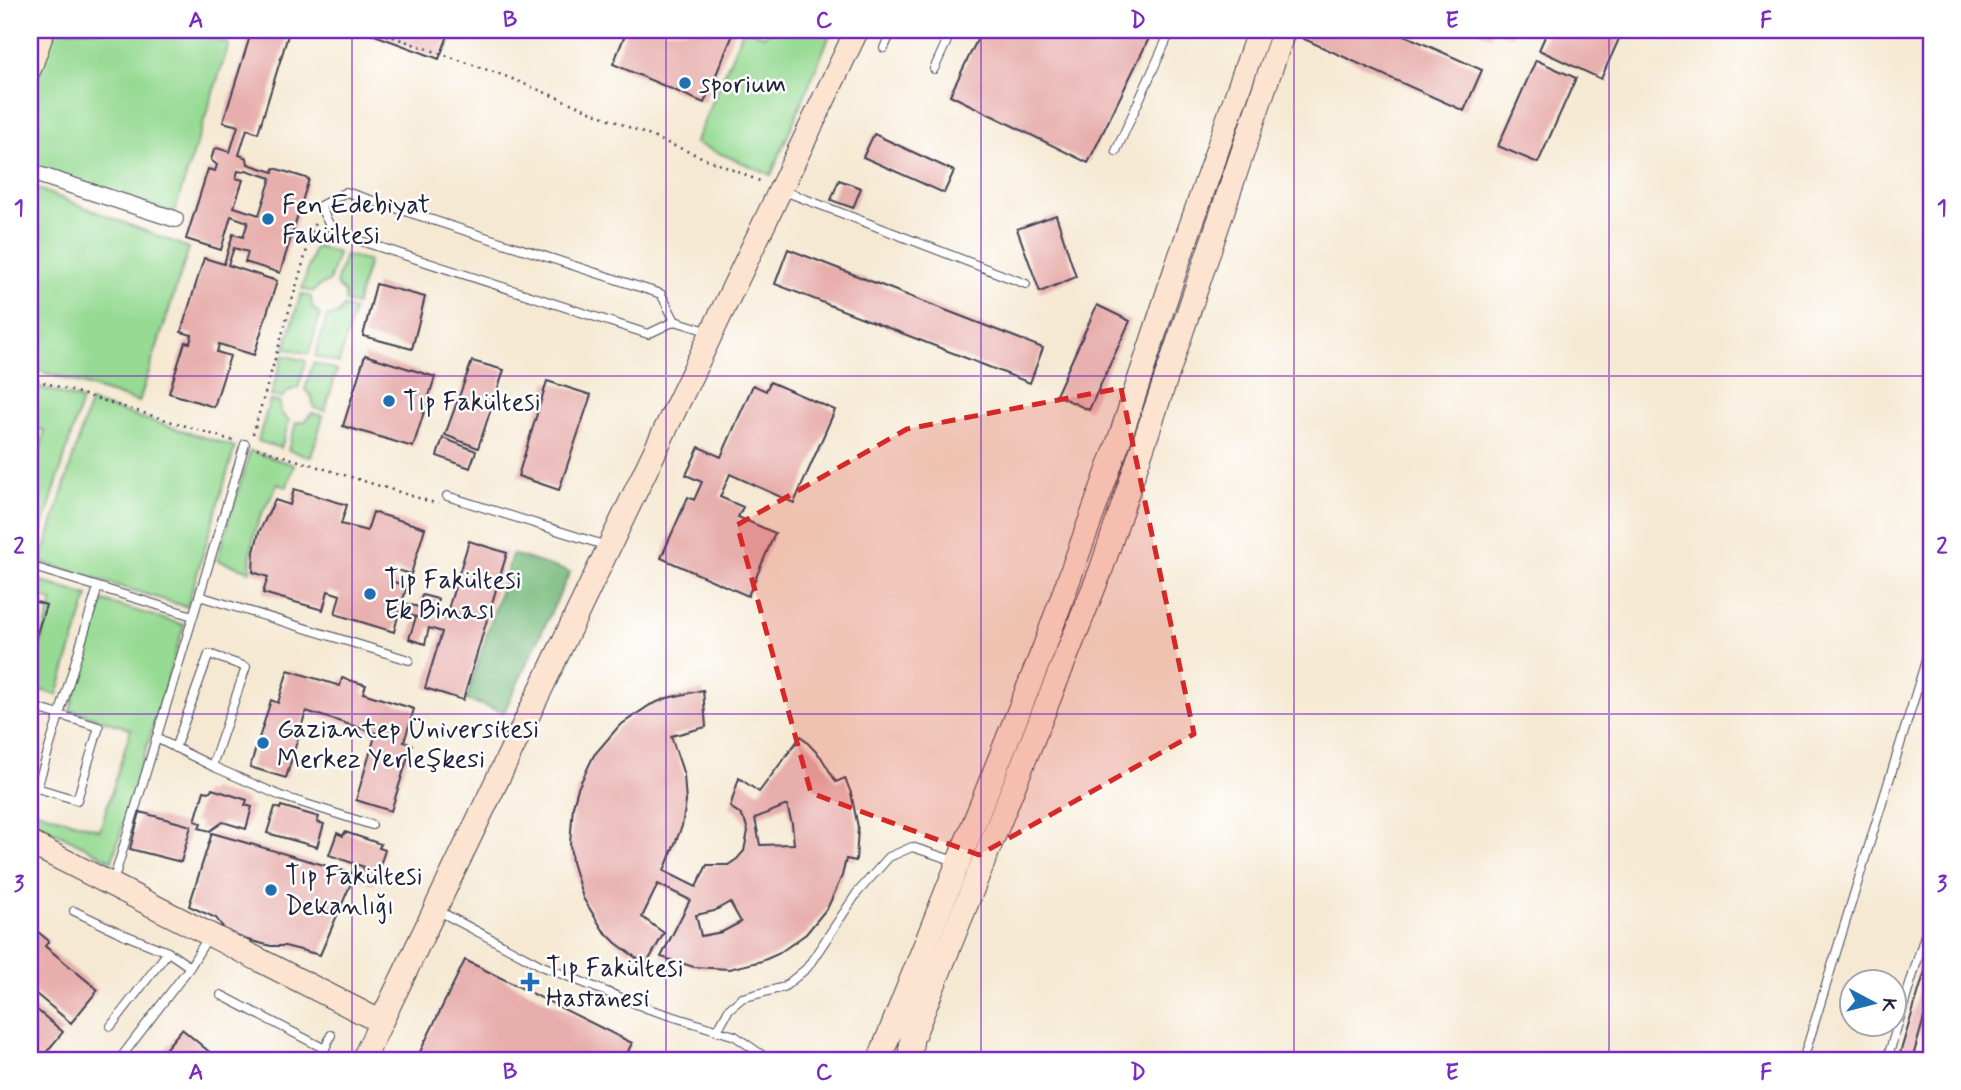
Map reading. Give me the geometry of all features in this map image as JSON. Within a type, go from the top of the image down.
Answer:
[{"type":"street","points":[[30,68],[43,30]]},
{"type":"street","points":[[363,1060],[857,30]]},
{"type":"street","points":[[879,1060],[1044,648],[1090,523],[1259,30]]},
{"type":"street","points":[[909,1060],[912,1039],[1101,570],[1284,30]]},
{"type":"street","points":[[30,172],[175,219]]},
{"type":"street","points":[[30,843],[381,1022]]},
{"type":"lane","points":[[884,48],[892,30]]},
{"type":"lane","points":[[934,69],[952,30]]},
{"type":"lane","points":[[1116,151],[1171,30]]},
{"type":"lane","points":[[781,190],[1026,284]]},
{"type":"lane","points":[[675,321],[661,294],[346,192],[320,206],[334,232],[360,241],[648,334],[675,321],[713,333]]},
{"type":"lane","points":[[112,884],[245,444]]},
{"type":"lane","points":[[447,496],[610,547]]},
{"type":"lane","points":[[30,566],[193,616]]},
{"type":"lane","points":[[30,706],[60,715],[99,727],[77,800],[37,788],[60,715],[99,587]]},
{"type":"lane","points":[[200,596],[409,660]]},
{"type":"lane","points":[[1803,1060],[1931,644]]},
{"type":"lane","points":[[176,748],[209,654],[246,667],[212,766]]},
{"type":"lane","points":[[156,738],[281,796],[372,825]]},
{"type":"lane","points":[[717,1031],[729,1009],[742,998],[784,987],[807,968],[857,892],[889,856],[912,847],[979,872]]},
{"type":"lane","points":[[434,909],[542,966],[649,1009],[735,1036],[769,1060]]},
{"type":"lane","points":[[74,911],[125,935],[168,951],[190,967]]},
{"type":"lane","points":[[1887,1060],[1931,915]]},
{"type":"lane","points":[[119,1060],[190,967],[209,934]]},
{"type":"lane","points":[[111,1026],[168,951]]},
{"type":"lane","points":[[221,995],[325,1049]]},
{"type":"lane","points":[[320,1060],[331,1035]]},
{"type":"path","points":[[373,30],[505,76],[781,190]]},
{"type":"path","points":[[320,206],[250,446],[448,506]]},
{"type":"path","points":[[30,378],[245,444]]},
{"type":"highlighted area","points":[[1121,388],[1194,734],[979,855],[811,793],[737,525],[907,429]]},
{"type":"green space","points":[[53,30],[186,30],[229,44],[174,213],[30,166],[30,96]]},
{"type":"green space","points":[[743,30],[763,36],[771,30],[832,30],[771,175],[695,143]]},
{"type":"green space","points":[[30,186],[189,248],[139,402],[30,368]]},
{"type":"green space","points":[[315,246],[338,253],[329,282],[320,285],[313,292],[302,289]]},
{"type":"green space","points":[[345,255],[369,261],[356,305],[345,302],[345,293],[336,284]]},
{"type":"green space","points":[[301,294],[311,297],[312,307],[320,315],[309,354],[285,348]]},
{"type":"green space","points":[[344,307],[354,310],[339,363],[315,356],[327,317],[338,314]]},
{"type":"green space","points":[[283,355],[306,361],[298,388],[290,390],[281,398],[271,396]]},
{"type":"green space","points":[[313,363],[337,370],[325,411],[314,408],[312,397],[305,390]]},
{"type":"green space","points":[[30,384],[82,400],[33,560],[30,559],[30,483],[45,431],[30,426]]},
{"type":"green space","points":[[270,400],[280,403],[281,413],[289,421],[281,448],[258,441]]},
{"type":"green space","points":[[90,402],[235,447],[187,607],[41,562]]},
{"type":"green space","points":[[312,413],[323,416],[311,457],[288,450],[296,423],[305,421]]},
{"type":"green space","points":[[250,451],[294,465],[287,487],[277,484],[258,521],[252,542],[250,571],[217,560]]},
{"type":"green space","points":[[512,554],[570,572],[504,712],[466,700]]},
{"type":"green space","points":[[37,580],[88,596],[57,695],[30,687],[30,678],[53,601],[32,595]]},
{"type":"green space","points":[[103,601],[184,625],[112,861],[30,819],[30,809],[100,830],[131,729],[70,710]]},
{"type":"building","name":"Fen Edebiyat Fakültesi","points":[[252,30],[289,32],[258,133],[247,129],[239,155],[247,158],[248,164],[273,172],[274,168],[309,179],[280,273],[245,262],[248,252],[234,248],[228,265],[277,281],[254,355],[219,344],[217,352],[230,356],[214,407],[169,393],[185,342],[190,343],[192,335],[181,332],[204,258],[224,264],[233,234],[243,237],[248,222],[231,216],[221,250],[186,239],[208,169],[215,171],[217,165],[211,160],[214,150],[217,148],[230,152],[238,126],[223,122]],"holes":[[[246,170],[271,178],[259,215],[234,207],[243,180],[236,178],[238,171]]]},
{"type":"building","points":[[361,30],[450,30],[439,59]]},
{"type":"building","name":"sporium","points":[[627,30],[735,30],[704,103],[613,64]]},
{"type":"building","points":[[982,30],[1153,30],[1088,163],[950,95]]},
{"type":"building","points":[[1308,30],[1393,30],[1482,70],[1464,111],[1304,39]]},
{"type":"building","points":[[1475,30],[1493,30],[1491,36]]},
{"type":"building","points":[[1493,30],[1514,30],[1511,37]]},
{"type":"building","points":[[1548,30],[1623,30],[1601,79],[1539,50]]},
{"type":"building","points":[[1536,60],[1576,78],[1538,163],[1498,146]]},
{"type":"building","points":[[874,134],[954,171],[944,193],[863,157]]},
{"type":"building","points":[[839,180],[861,188],[853,208],[831,200]]},
{"type":"building","points":[[1056,215],[1076,277],[1040,292],[1017,229]]},
{"type":"building","points":[[788,249],[1043,348],[1030,383],[775,284]]},
{"type":"building","points":[[376,284],[425,297],[412,349],[363,336]]},
{"type":"building","points":[[1097,305],[1130,321],[1089,410],[1056,395]]},
{"type":"building","name":"Tıp Fakültesi","points":[[365,355],[435,377],[413,447],[343,426]]},
{"type":"building","points":[[472,361],[504,370],[478,448],[445,435]]},
{"type":"building","points":[[547,381],[591,395],[559,490],[518,476]]},
{"type":"building","points":[[770,382],[835,410],[794,503],[730,474],[720,497],[743,507],[738,517],[775,533],[748,596],[661,558],[688,497],[694,500],[702,482],[686,475],[699,447],[721,457],[753,385],[766,391]]},
{"type":"building","points":[[443,438],[476,451],[470,468],[437,456]]},
{"type":"building","name":"Tıp Fakültesi Ek Binası","points":[[294,489],[347,505],[341,524],[367,531],[373,512],[425,528],[411,574],[394,569],[391,581],[407,586],[402,603],[419,607],[422,595],[438,599],[433,615],[445,619],[469,541],[507,553],[463,700],[425,688],[442,632],[429,628],[425,644],[409,639],[416,617],[399,612],[394,632],[335,614],[340,595],[328,591],[323,610],[263,593],[268,577],[253,572],[259,532],[275,500],[290,505]]},
{"type":"building","points":[[30,600],[46,605],[30,655]]},
{"type":"building","points":[[288,670],[340,686],[342,678],[366,685],[363,693],[414,709],[404,742],[412,744],[391,811],[356,800],[376,733],[306,711],[286,778],[250,767],[271,700],[278,703]]},
{"type":"building","points":[[703,690],[706,727],[671,736],[684,775],[686,802],[682,826],[664,871],[696,887],[707,865],[728,865],[737,859],[744,851],[748,831],[739,813],[730,807],[739,778],[759,792],[801,736],[821,757],[836,782],[845,778],[851,793],[858,827],[856,861],[846,859],[842,876],[828,907],[806,934],[778,954],[762,961],[729,969],[694,967],[661,957],[690,900],[658,884],[642,917],[664,933],[646,965],[603,930],[583,898],[572,862],[570,844],[573,806],[578,788],[594,755],[619,726],[650,705],[667,698]],"holes":[[[787,805],[794,844],[760,845],[755,818]],[[730,902],[741,922],[722,932],[701,936],[696,915],[714,911]]]},
{"type":"building","points":[[212,789],[247,800],[245,805],[252,807],[246,829],[223,822],[210,831],[199,828],[201,823],[195,821],[204,791],[209,792]]},
{"type":"building","points":[[281,806],[319,817],[317,822],[324,824],[317,847],[267,833],[275,807],[280,809]]},
{"type":"building","points":[[140,812],[191,826],[181,862],[130,849]]},
{"type":"building","points":[[345,832],[381,844],[379,848],[385,850],[374,884],[360,880],[364,867],[329,855],[337,833],[343,836]]},
{"type":"building","name":"Tıp Fakültesi Dekanlığı","points":[[212,833],[355,874],[320,955],[229,935],[216,918],[189,906]]},
{"type":"building","points":[[32,927],[49,941],[45,946],[98,990],[71,1023],[30,989]]},
{"type":"building","points":[[1931,951],[1931,993],[1912,1060],[1898,1060],[1905,1038],[1909,1038],[1909,1024]]},
{"type":"building","points":[[465,960],[632,1043],[624,1060],[416,1060]]},
{"type":"building","points":[[30,1004],[63,1032],[40,1060],[30,1057]]},
{"type":"building","points":[[182,1029],[219,1060],[156,1060]]},
{"type":"place","name":"sporium","points":[[685,83]]},
{"type":"place","name":"Fen Edebiyat Fakültesi","points":[[268,219]]},
{"type":"place","name":"Tıp Fakültesi","points":[[389,401]]},
{"type":"place","name":"Tıp Fakültesi Ek Binası","points":[[370,594]]},
{"type":"place","name":"Gaziantep Üniversitesi Merkez Yerleşkesi","points":[[263,743]]},
{"type":"place","name":"Tıp Fakültesi Dekanlığı","points":[[271,890]]},
{"type":"place","name":"Tıp Fakültesi Hastanesi","points":[[530,982]]}]
